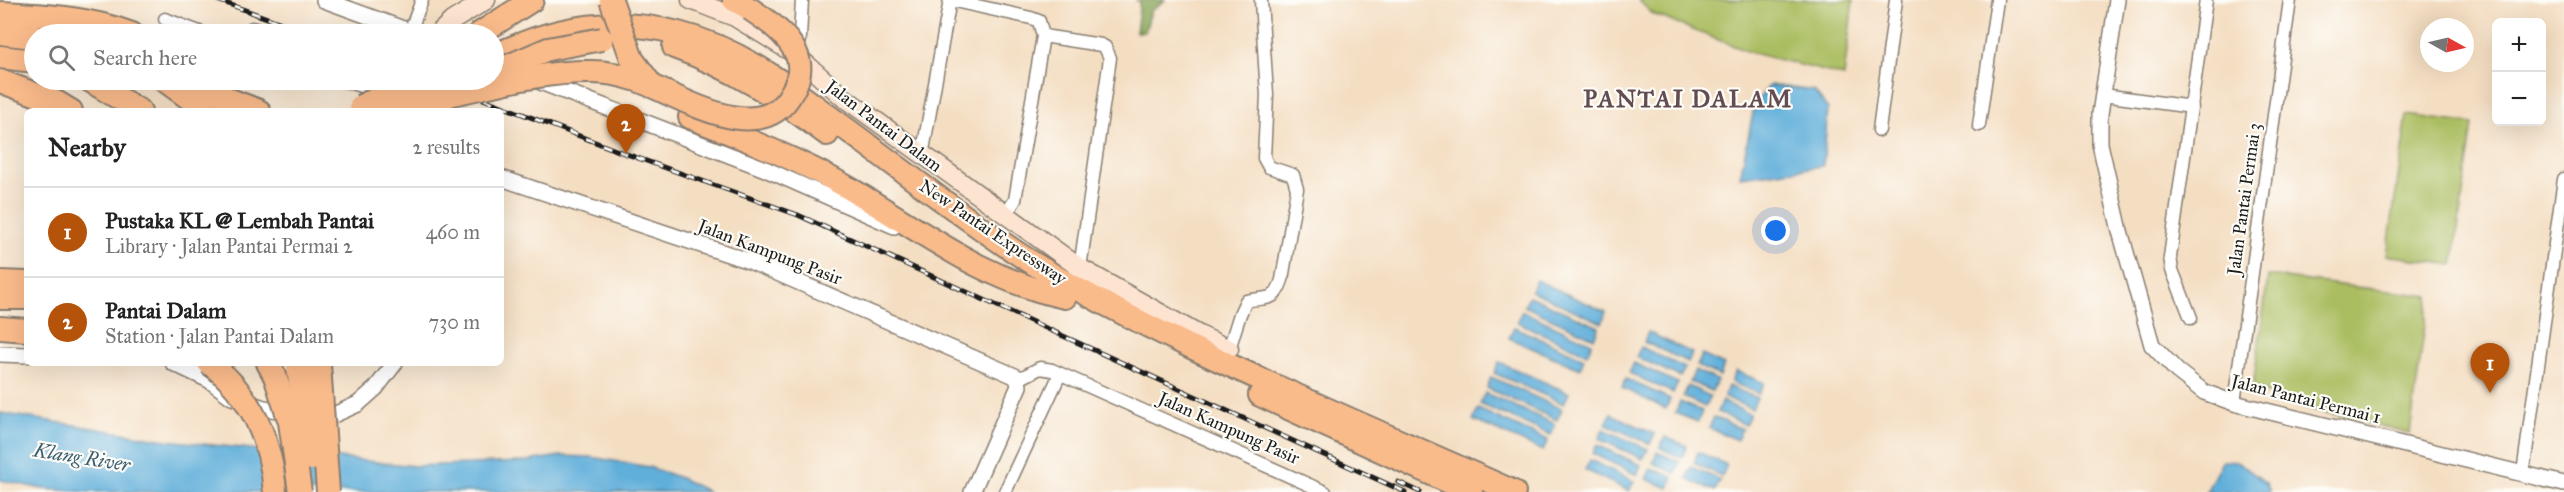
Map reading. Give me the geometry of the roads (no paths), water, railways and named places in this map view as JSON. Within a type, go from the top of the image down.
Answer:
[{"type":"highway","points":[[495,24],[532,0]]},
{"type":"highway","points":[[611,0],[632,59],[642,75],[676,110],[816,171],[872,202],[946,249],[1031,290],[1065,297]]},
{"type":"highway","points":[[504,82],[544,73],[594,72],[638,80],[719,114],[742,118],[764,117],[774,112],[790,97],[800,70],[798,56],[781,32],[770,22],[734,0]]},
{"type":"highway","points":[[0,13],[46,15],[97,24]]},
{"type":"highway","name":"New Pantai Expressway","points":[[504,49],[549,33],[601,32],[647,26],[679,33],[711,44],[778,78],[1019,254],[1071,285],[1227,364],[1514,492]]},
{"type":"highway","name":"New Pantai Expressway","points":[[504,68],[601,32],[673,47],[700,57],[770,92],[1015,268],[1065,297],[1125,330],[1315,422],[1471,492]]},
{"type":"highway","points":[[0,33],[24,36]]},
{"type":"highway","points":[[0,57],[24,59]]},
{"type":"highway","points":[[0,81],[67,108]]},
{"type":"highway","points":[[105,90],[135,108]]},
{"type":"highway","points":[[178,90],[203,108]]},
{"type":"highway","points":[[214,90],[230,100],[251,108]]},
{"type":"highway","points":[[354,108],[391,90]]},
{"type":"highway","points":[[399,108],[468,90]]},
{"type":"highway","points":[[426,108],[445,95]]},
{"type":"highway","points":[[0,282],[24,283]]},
{"type":"highway","points":[[0,298],[24,298]]},
{"type":"highway","points":[[0,317],[24,315]]},
{"type":"highway","points":[[0,328],[24,330]]},
{"type":"highway","points":[[1229,349],[1315,394],[1371,429]]},
{"type":"highway","points":[[212,366],[243,395],[253,412],[270,458],[275,492]]},
{"type":"highway","points":[[308,366],[308,423],[316,492]]},
{"type":"highway","points":[[308,366],[328,492]]},
{"type":"highway","points":[[271,370],[290,422],[300,492]]},
{"type":"main road","points":[[449,24],[486,0]]},
{"type":"main road","name":"Jalan Pantai Dalam","points":[[691,0],[735,17],[795,54],[843,97],[1080,268],[1181,325],[1229,349]]},
{"type":"street","points":[[324,0],[389,24]]},
{"type":"street","points":[[416,24],[422,0]]},
{"type":"street","points":[[795,54],[800,37],[802,0]]},
{"type":"street","points":[[922,156],[950,0],[1039,21],[1042,36],[1015,200],[1005,216]]},
{"type":"street","points":[[1229,349],[1239,314],[1246,301],[1269,298],[1278,291],[1282,280],[1297,189],[1294,177],[1290,173],[1269,167],[1264,158],[1268,95],[1261,0]]},
{"type":"street","points":[[1879,130],[1896,0]]},
{"type":"street","points":[[1979,125],[1997,0]]},
{"type":"street","name":"Jalan Pantai Permai 1","points":[[2114,0],[2100,144],[2105,172],[2152,345],[2177,371],[2204,392],[2234,403],[2564,484]]},
{"type":"street","points":[[2191,318],[2172,270],[2170,257],[2206,0]]},
{"type":"street","name":"Jalan Pantai Permai 3","points":[[2234,403],[2290,0]]},
{"type":"street","points":[[165,19],[178,24]]},
{"type":"street","points":[[1042,36],[1101,45],[1105,47],[1110,58],[1080,268]]},
{"type":"street","points":[[504,68],[763,168],[946,249]]},
{"type":"street","points":[[419,90],[445,95]]},
{"type":"street","points":[[2103,95],[2192,107]]},
{"type":"street","name":"Jalan Kampung Pasir","points":[[504,179],[752,262],[1019,379],[1040,368],[1060,374],[1325,492]]},
{"type":"street","points":[[2523,473],[2564,179]]},
{"type":"street","points":[[0,354],[24,354]]},
{"type":"street","points":[[179,366],[232,397],[299,414],[329,417],[358,404],[376,388],[393,366]]},
{"type":"street","points":[[1005,492],[1060,374]]},
{"type":"street","points":[[972,492],[1019,386],[1019,379]]},
{"type":"water","points":[[1770,85],[1814,91],[1828,109],[1823,166],[1740,177],[1755,103]]},
{"type":"water","points":[[1536,280],[1606,312],[1602,323],[1531,291]]},
{"type":"water","points":[[1529,296],[1599,327],[1594,338],[1524,306]]},
{"type":"water","points":[[1522,311],[1592,343],[1587,354],[1517,322]]},
{"type":"water","points":[[1514,327],[1584,358],[1580,369],[1509,338]]},
{"type":"water","points":[[1648,332],[1692,353],[1688,362],[1644,342]]},
{"type":"water","points":[[1641,347],[1685,368],[1680,377],[1636,357]]},
{"type":"water","points":[[1702,355],[1724,365],[1720,376],[1697,366]]},
{"type":"water","points":[[1499,362],[1569,393],[1564,404],[1494,373]]},
{"type":"water","points":[[1634,363],[1678,383],[1673,393],[1629,373]]},
{"type":"water","points":[[1695,370],[1717,380],[1712,391],[1690,382]]},
{"type":"water","points":[[1736,371],[1764,383],[1759,394],[1731,382]]},
{"type":"water","points":[[1491,377],[1562,409],[1557,420],[1487,388]]},
{"type":"water","points":[[1626,379],[1670,399],[1666,409],[1622,388]]},
{"type":"water","points":[[1688,386],[1710,396],[1705,407],[1683,397]]},
{"type":"water","points":[[1728,386],[1757,398],[1752,409],[1724,397]]},
{"type":"water","points":[[1485,393],[1555,424],[1551,435],[1480,404]]},
{"type":"water","points":[[1722,401],[1750,414],[1745,425],[1717,412]]},
{"type":"water","points":[[1680,402],[1702,411],[1698,422],[1675,413]]},
{"type":"water","points":[[1478,409],[1548,440],[1543,451],[1473,420]]},
{"type":"water","name":"Klang River","points":[[0,413],[166,440],[415,466],[521,462],[561,456],[591,457],[649,467],[678,477],[709,492],[87,492],[43,489],[0,480]]},
{"type":"water","points":[[1611,414],[1655,434],[1650,444],[1606,424]]},
{"type":"water","points":[[1714,417],[1742,429],[1737,440],[1709,428]]},
{"type":"water","points":[[1603,429],[1648,449],[1643,459],[1599,439]]},
{"type":"water","points":[[1665,437],[1687,446],[1682,458],[1660,448]]},
{"type":"water","points":[[1597,445],[1641,465],[1637,475],[1593,454]]},
{"type":"water","points":[[1657,452],[1680,462],[1675,473],[1653,463]]},
{"type":"water","points":[[1698,452],[1727,465],[1722,476],[1694,463]]},
{"type":"water","points":[[1590,460],[1634,481],[1629,491],[1585,470]]},
{"type":"water","points":[[2222,461],[2238,462],[2266,483],[2270,492],[2206,492]]},
{"type":"water","points":[[1691,467],[1720,480],[1715,491],[1687,479]]},
{"type":"water","points":[[1651,468],[1673,477],[1669,488],[1646,479]]},
{"type":"railway","points":[[217,0],[284,24]]},
{"type":"railway","points":[[460,90],[621,152],[798,215],[1405,492]]},
{"type":"railway","points":[[1398,482],[1420,492]]},
{"type":"place","name":"Pantai Dalam","points":[[626,154]]},
{"type":"place","name":"Pustaka KL @ Lembah Pantai","points":[[2490,393]]},
{"type":"district","name":"PANTAI DALAM","points":[[1688,99]]}]
